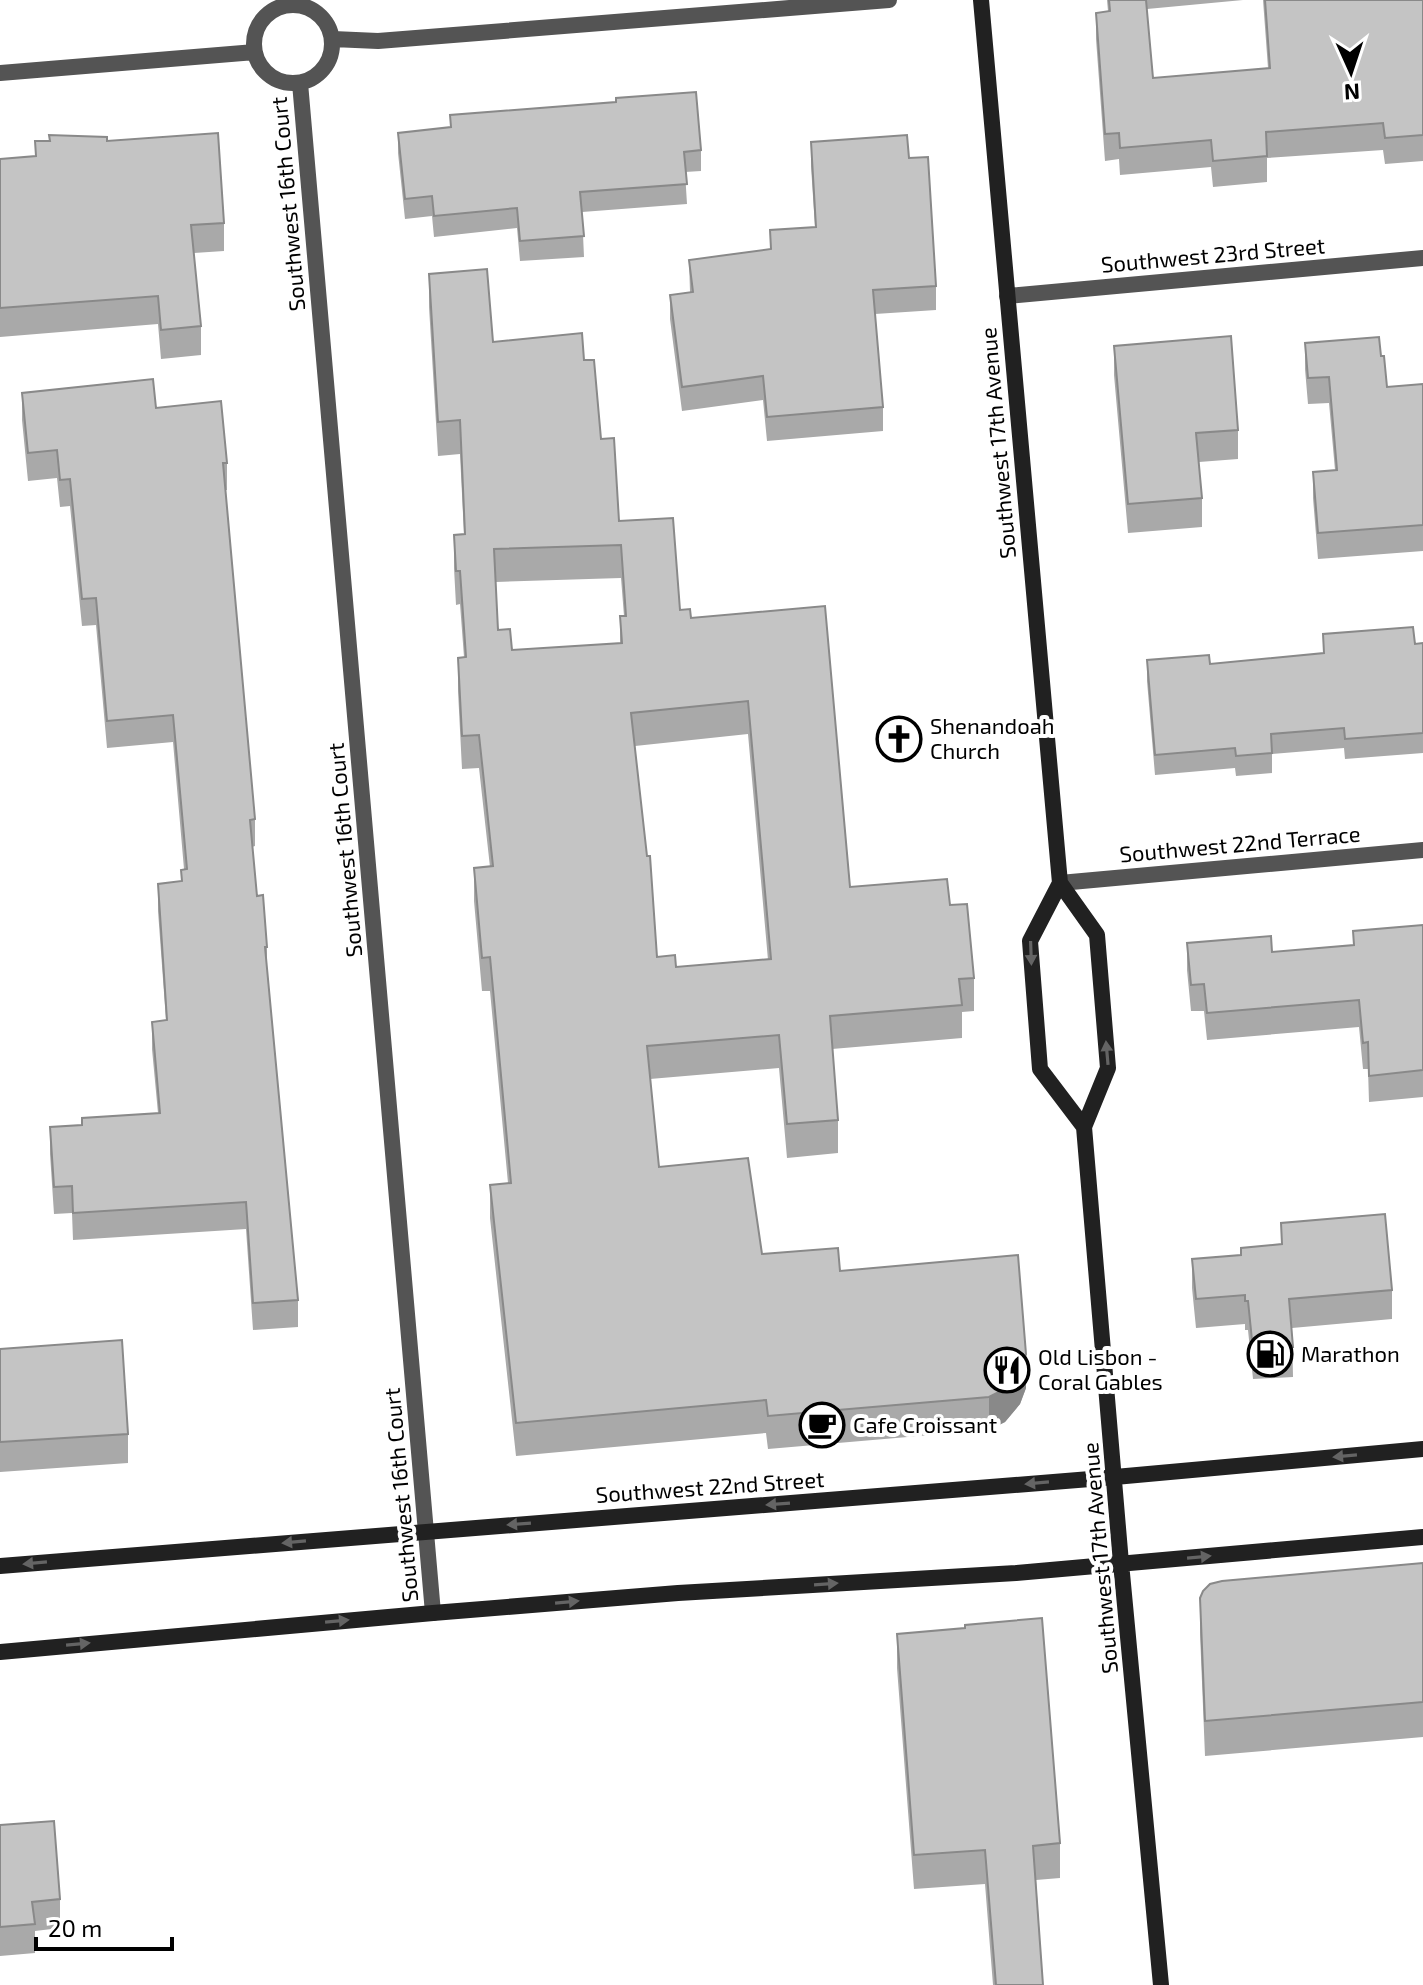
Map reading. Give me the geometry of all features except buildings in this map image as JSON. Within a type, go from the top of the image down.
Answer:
[{"type":"main road","name":"Southwest 17th Avenue","points":[[981,0],[1060,883],[1097,935],[1108,1068],[1084,1127],[1161,1985]]},
{"type":"main road","points":[[1060,883],[1030,941],[1040,1069],[1084,1127]]},
{"type":"main road","name":"Southwest 22nd Street","points":[[0,1566],[1115,1477],[1423,1449]]},
{"type":"main road","points":[[0,1652],[433,1613],[1121,1563],[1423,1537]]},
{"type":"street","points":[[333,39],[378,41],[889,0]]},
{"type":"street","points":[[293,2],[323,19],[333,39],[328,63],[311,80],[300,83],[275,79],[259,63],[255,52],[254,40],[263,19],[293,2]]},
{"type":"street","points":[[0,73],[255,52]]},
{"type":"street","name":"Southwest 16th Court","points":[[300,83],[433,1613]]},
{"type":"street","name":"Southwest 23rd Street","points":[[1007,296],[1423,258]]},
{"type":"street","name":"Southwest 22nd Terrace","points":[[1060,883],[1423,850]]},
{"type":"place","name":"Shenandoah Church","points":[[899,739]]},
{"type":"place","name":"Marathon","points":[[1270,1354]]},
{"type":"place","name":"Old Lisbon - Coral Gables","points":[[1007,1370]]},
{"type":"place","name":"Cafe Croissant","points":[[822,1425]]}]
